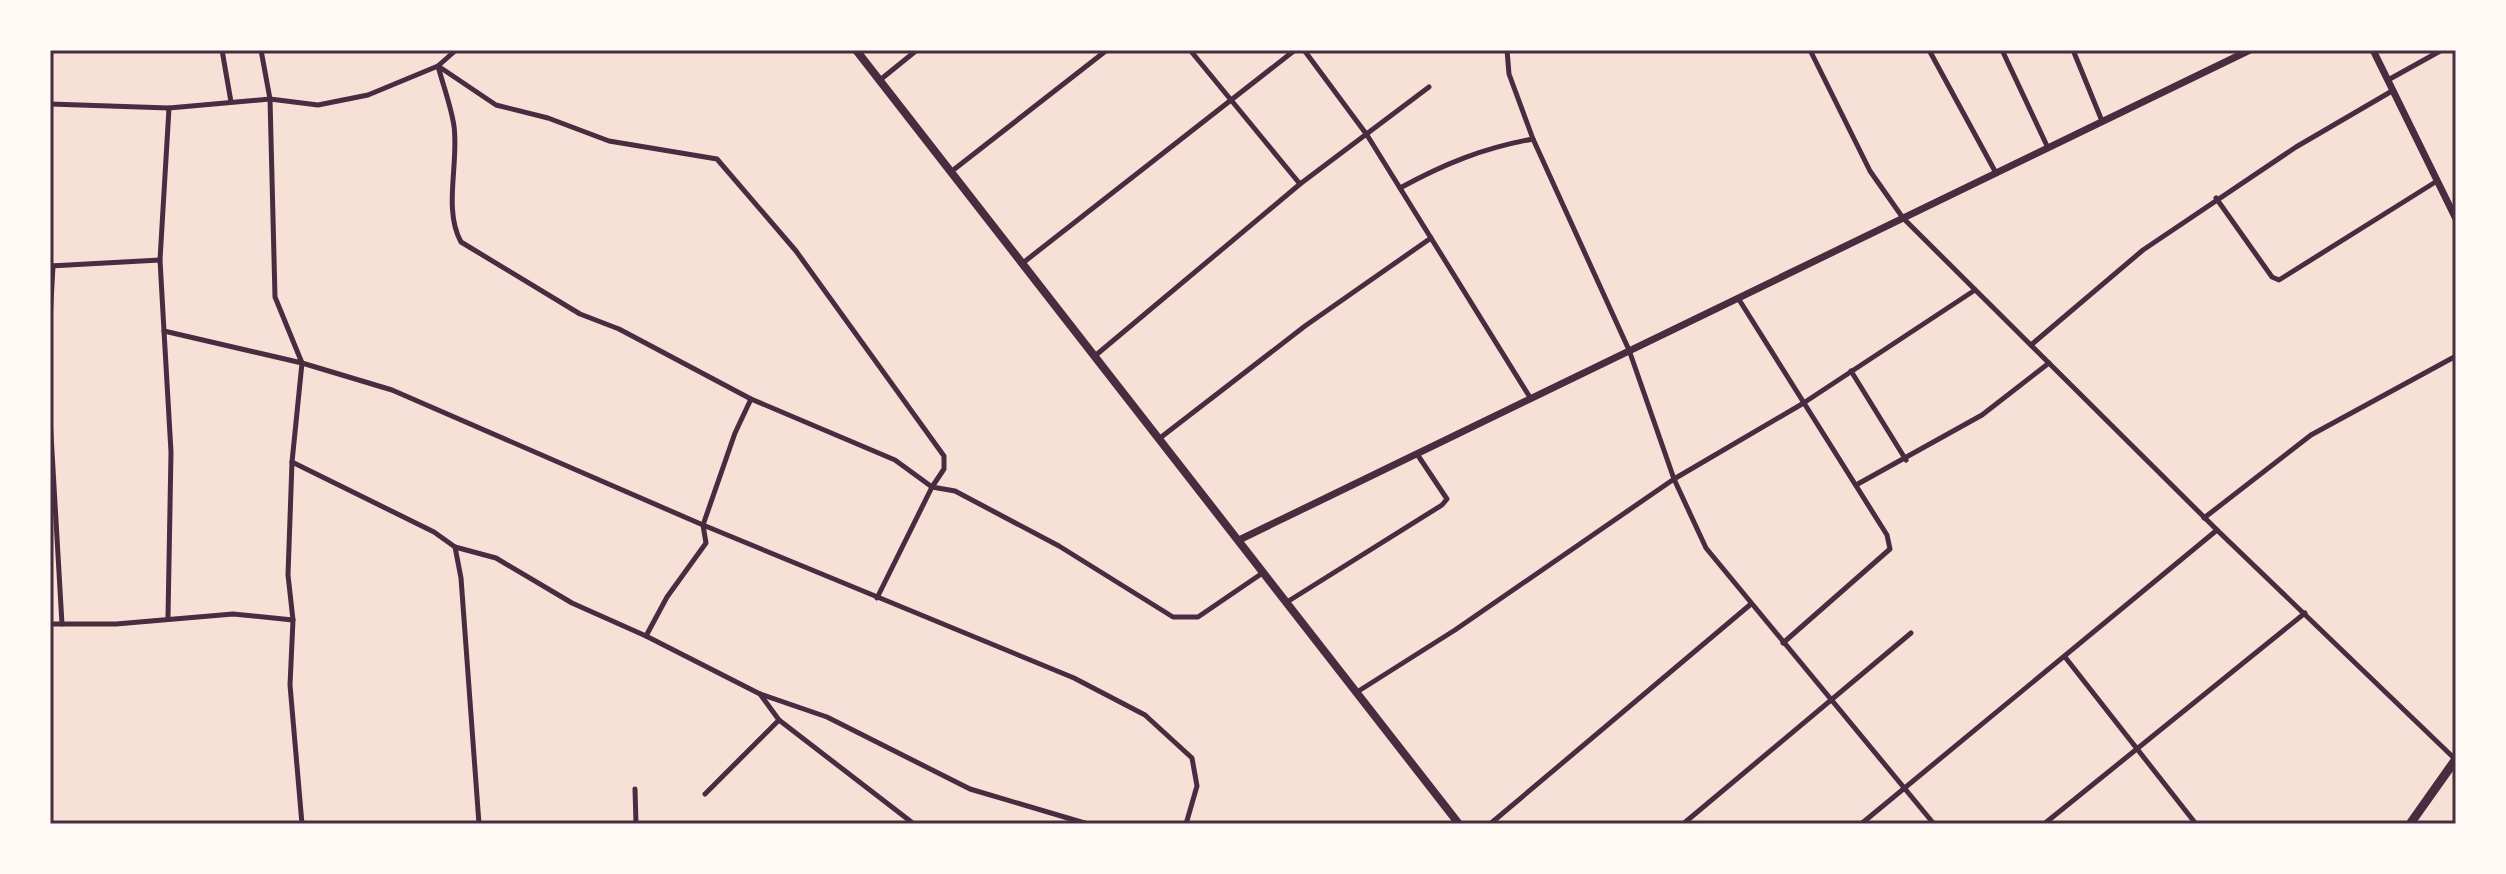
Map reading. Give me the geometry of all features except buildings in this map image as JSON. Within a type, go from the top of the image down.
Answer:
[{"type":"main road","points":[[856,50],[1459,824]]},
{"type":"main road","points":[[2410,824],[2456,759]]},
{"type":"street","points":[[222,50],[231,102]]},
{"type":"street","points":[[261,50],[270,99],[275,297],[302,363],[292,462],[288,575],[293,620],[290,685],[302,824]]},
{"type":"street","points":[[50,104],[169,108],[270,99],[318,105],[368,95],[438,66],[456,50]]},
{"type":"street","points":[[880,80],[917,50]]},
{"type":"street","points":[[952,171],[1107,50]]},
{"type":"street","points":[[1190,50],[1300,184]]},
{"type":"street","points":[[1024,262],[1295,50]]},
{"type":"street","points":[[1304,50],[1367,135],[1531,399]]},
{"type":"street","points":[[1507,50],[1509,74],[1533,139],[1629,350],[1674,479],[1706,548],[1934,824]]},
{"type":"street","points":[[1810,50],[1870,171],[1903,218],[2204,518],[2456,759]]},
{"type":"street","points":[[1929,50],[1996,173]]},
{"type":"street","points":[[2002,50],[2048,148]]},
{"type":"street","points":[[2073,50],[2102,121]]},
{"type":"street","points":[[1239,540],[2250,50]]},
{"type":"street","points":[[2373,50],[2456,219]]},
{"type":"street","points":[[2387,80],[2442,50]]},
{"type":"street","points":[[438,66],[453,125],[456,171],[453,228],[461,242],[580,314],[619,329],[751,399],[895,460],[932,487],[955,491],[1059,546],[1173,617],[1198,617],[1265,572]]},
{"type":"street","points":[[438,66],[496,105],[548,118],[609,141],[717,159],[796,251],[944,456],[944,469],[877,598]]},
{"type":"street","points":[[1096,355],[1300,184],[1429,87]]},
{"type":"street","points":[[2031,345],[2143,250],[2216,198],[2392,91]]},
{"type":"street","points":[[168,617],[171,452],[160,260],[169,108]]},
{"type":"street","points":[[1400,188],[1447,163],[1487,147],[1533,139]]},
{"type":"street","points":[[2216,198],[2272,277],[2279,280],[2437,181]]},
{"type":"street","points":[[1160,438],[1305,326],[1431,238]]},
{"type":"street","points":[[50,321],[51,266],[160,260]]},
{"type":"street","points":[[1357,692],[1455,630],[1674,479],[1802,404],[1975,290]]},
{"type":"street","points":[[1738,298],[1887,535],[1890,549],[1783,643]]},
{"type":"street","points":[[164,331],[302,363],[392,390],[703,525],[1074,678],[1145,715],[1192,758],[1197,786],[1186,824]]},
{"type":"street","points":[[2204,518],[2311,435],[2456,356]]},
{"type":"street","points":[[1856,485],[1906,460],[1982,415],[2049,363]]},
{"type":"street","points":[[1851,371],[1906,460]]},
{"type":"street","points":[[646,636],[667,597],[706,543],[703,525],[735,433],[751,399]]},
{"type":"street","points":[[50,417],[62,624]]},
{"type":"street","points":[[1287,602],[1442,505],[1447,499],[1444,491],[1417,454]]},
{"type":"street","points":[[292,462],[434,532],[455,547],[496,558],[572,603],[646,636],[760,694],[827,717],[970,789],[1088,824]]},
{"type":"street","points":[[1861,824],[2217,530]]},
{"type":"street","points":[[455,547],[461,578],[479,824]]},
{"type":"street","points":[[1490,824],[1751,604]]},
{"type":"street","points":[[2044,824],[2305,613]]},
{"type":"street","points":[[50,624],[116,624],[168,617],[233,614],[293,620]]},
{"type":"street","points":[[1683,824],[1911,633]]},
{"type":"street","points":[[2065,657],[2196,824]]},
{"type":"street","points":[[760,694],[779,720],[914,824]]},
{"type":"street","points":[[705,794],[779,720]]},
{"type":"street","points":[[635,789],[636,824]]}]
